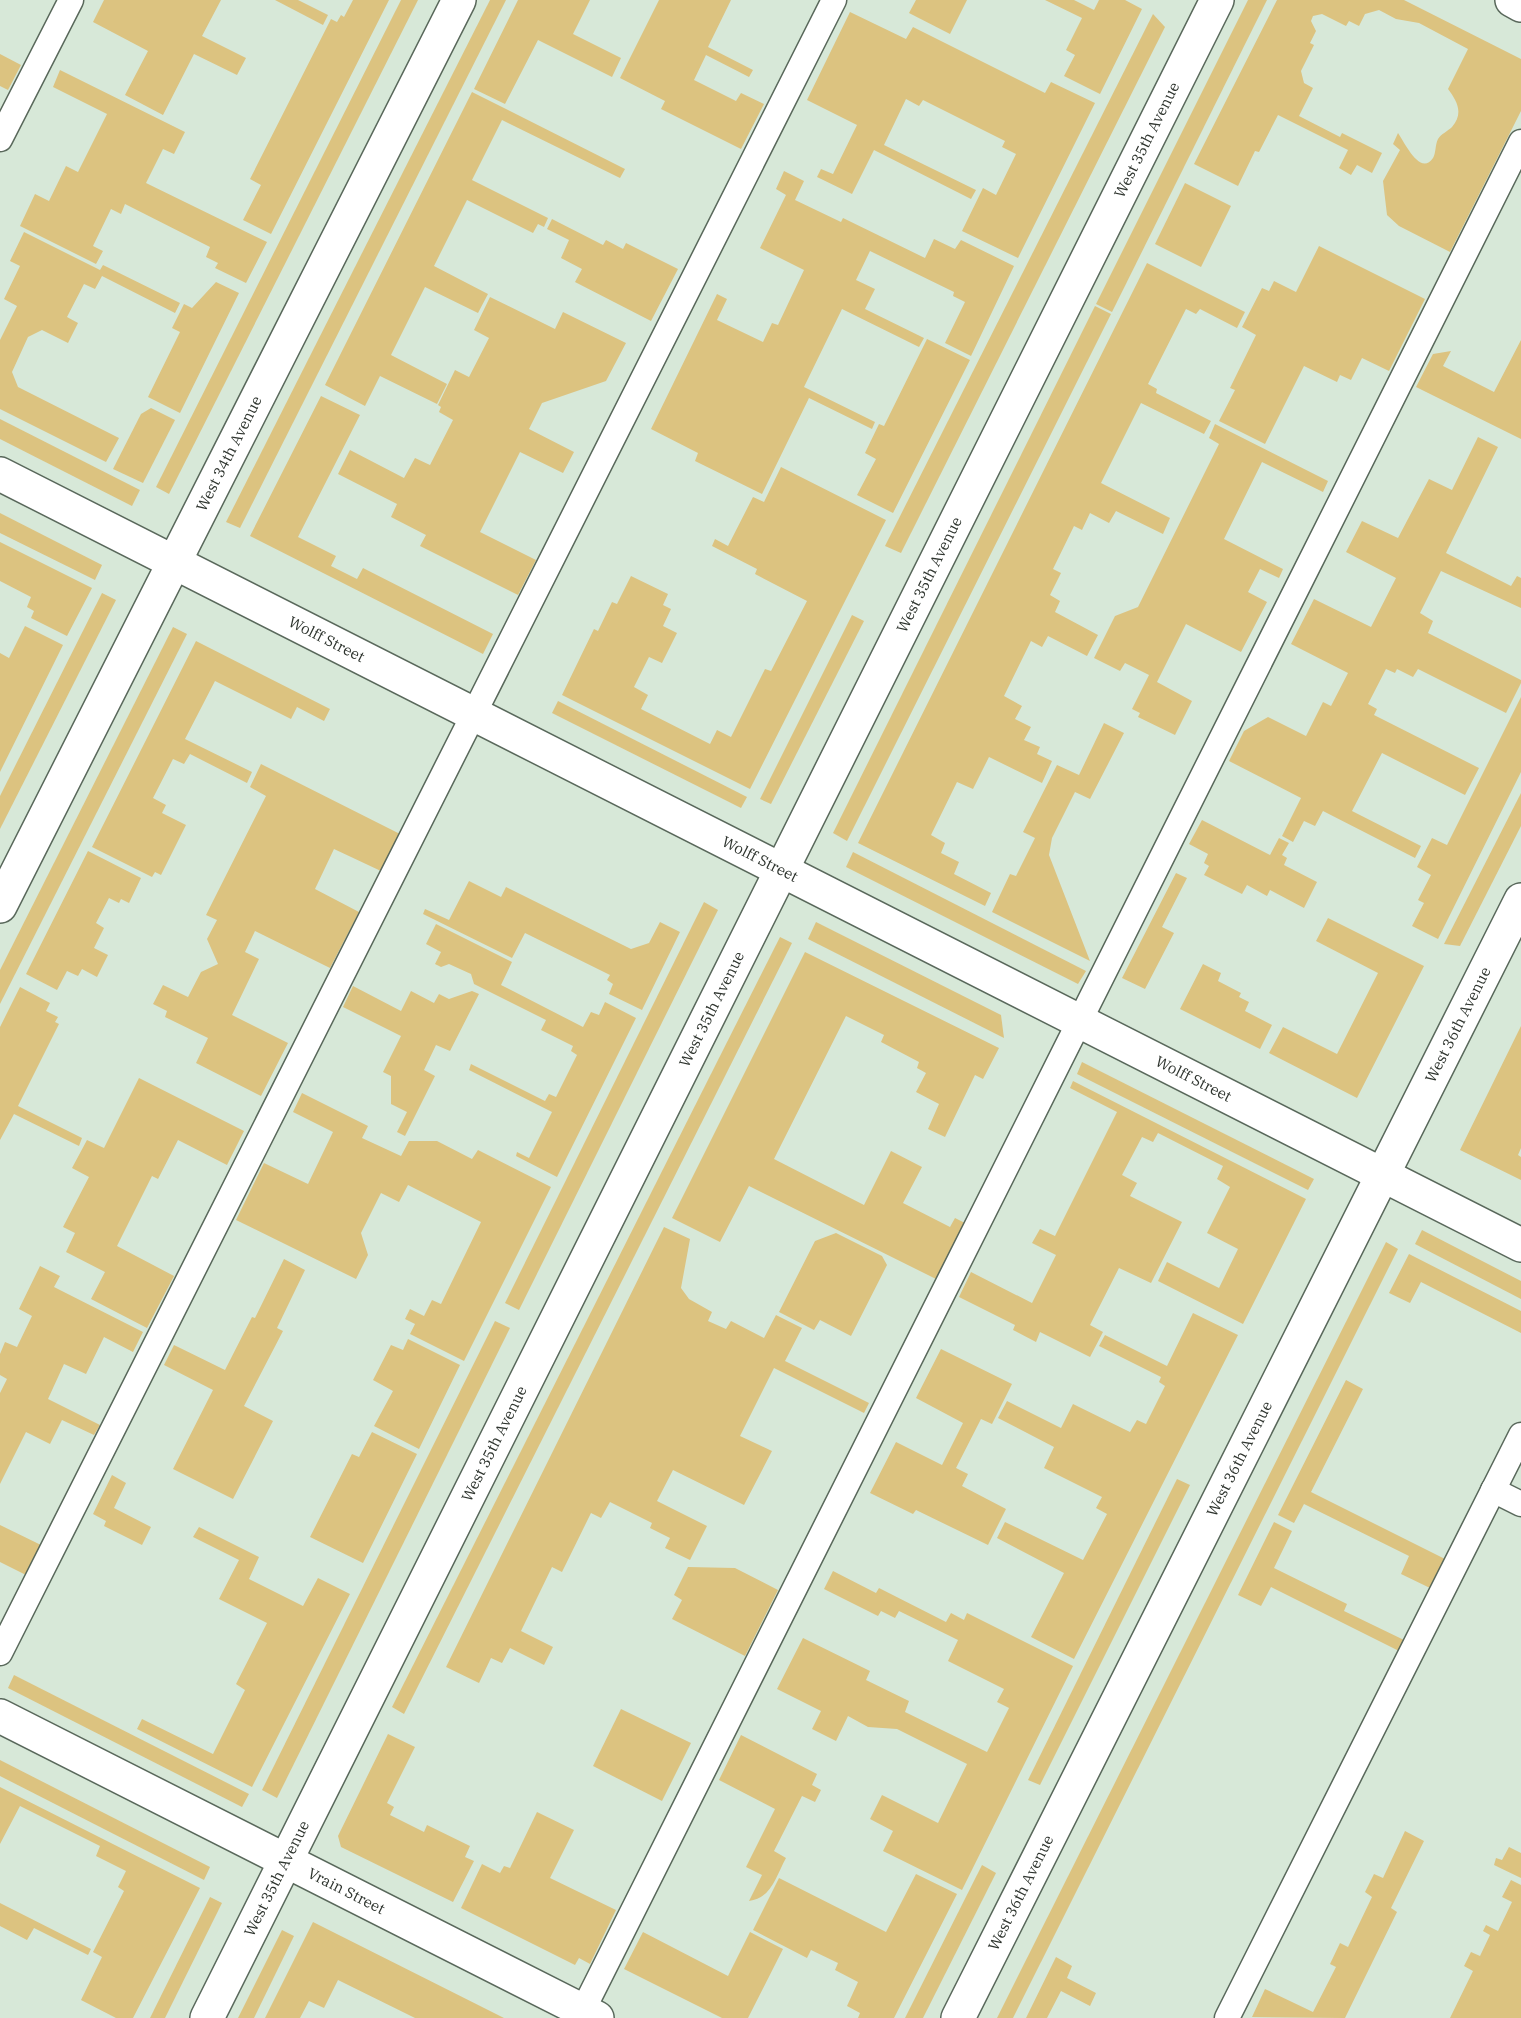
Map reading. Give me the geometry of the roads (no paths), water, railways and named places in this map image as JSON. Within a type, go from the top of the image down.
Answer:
[{"type":"street","name":"West 34th Avenue","points":[[0,906],[459,0]]},
{"type":"street","name":"West 35th Avenue","points":[[207,2018],[1217,0]]},
{"type":"street","points":[[1512,0],[1521,5]]},
{"type":"street","name":"Wolff Street","points":[[0,474],[1521,1245]]},
{"type":"street","name":"West 36th Avenue","points":[[958,2018],[1521,900]]},
{"type":"street","name":"Vrain Street","points":[[0,1716],[586,2015]]},
{"type":"lane","points":[[0,140],[70,0]]},
{"type":"lane","points":[[0,1653],[834,0]]},
{"type":"lane","points":[[586,2015],[1079,1021],[1521,142]]},
{"type":"lane","points":[[1227,2018],[1521,1434]]},
{"type":"lane","points":[[1493,1490],[1521,1504]]}]
